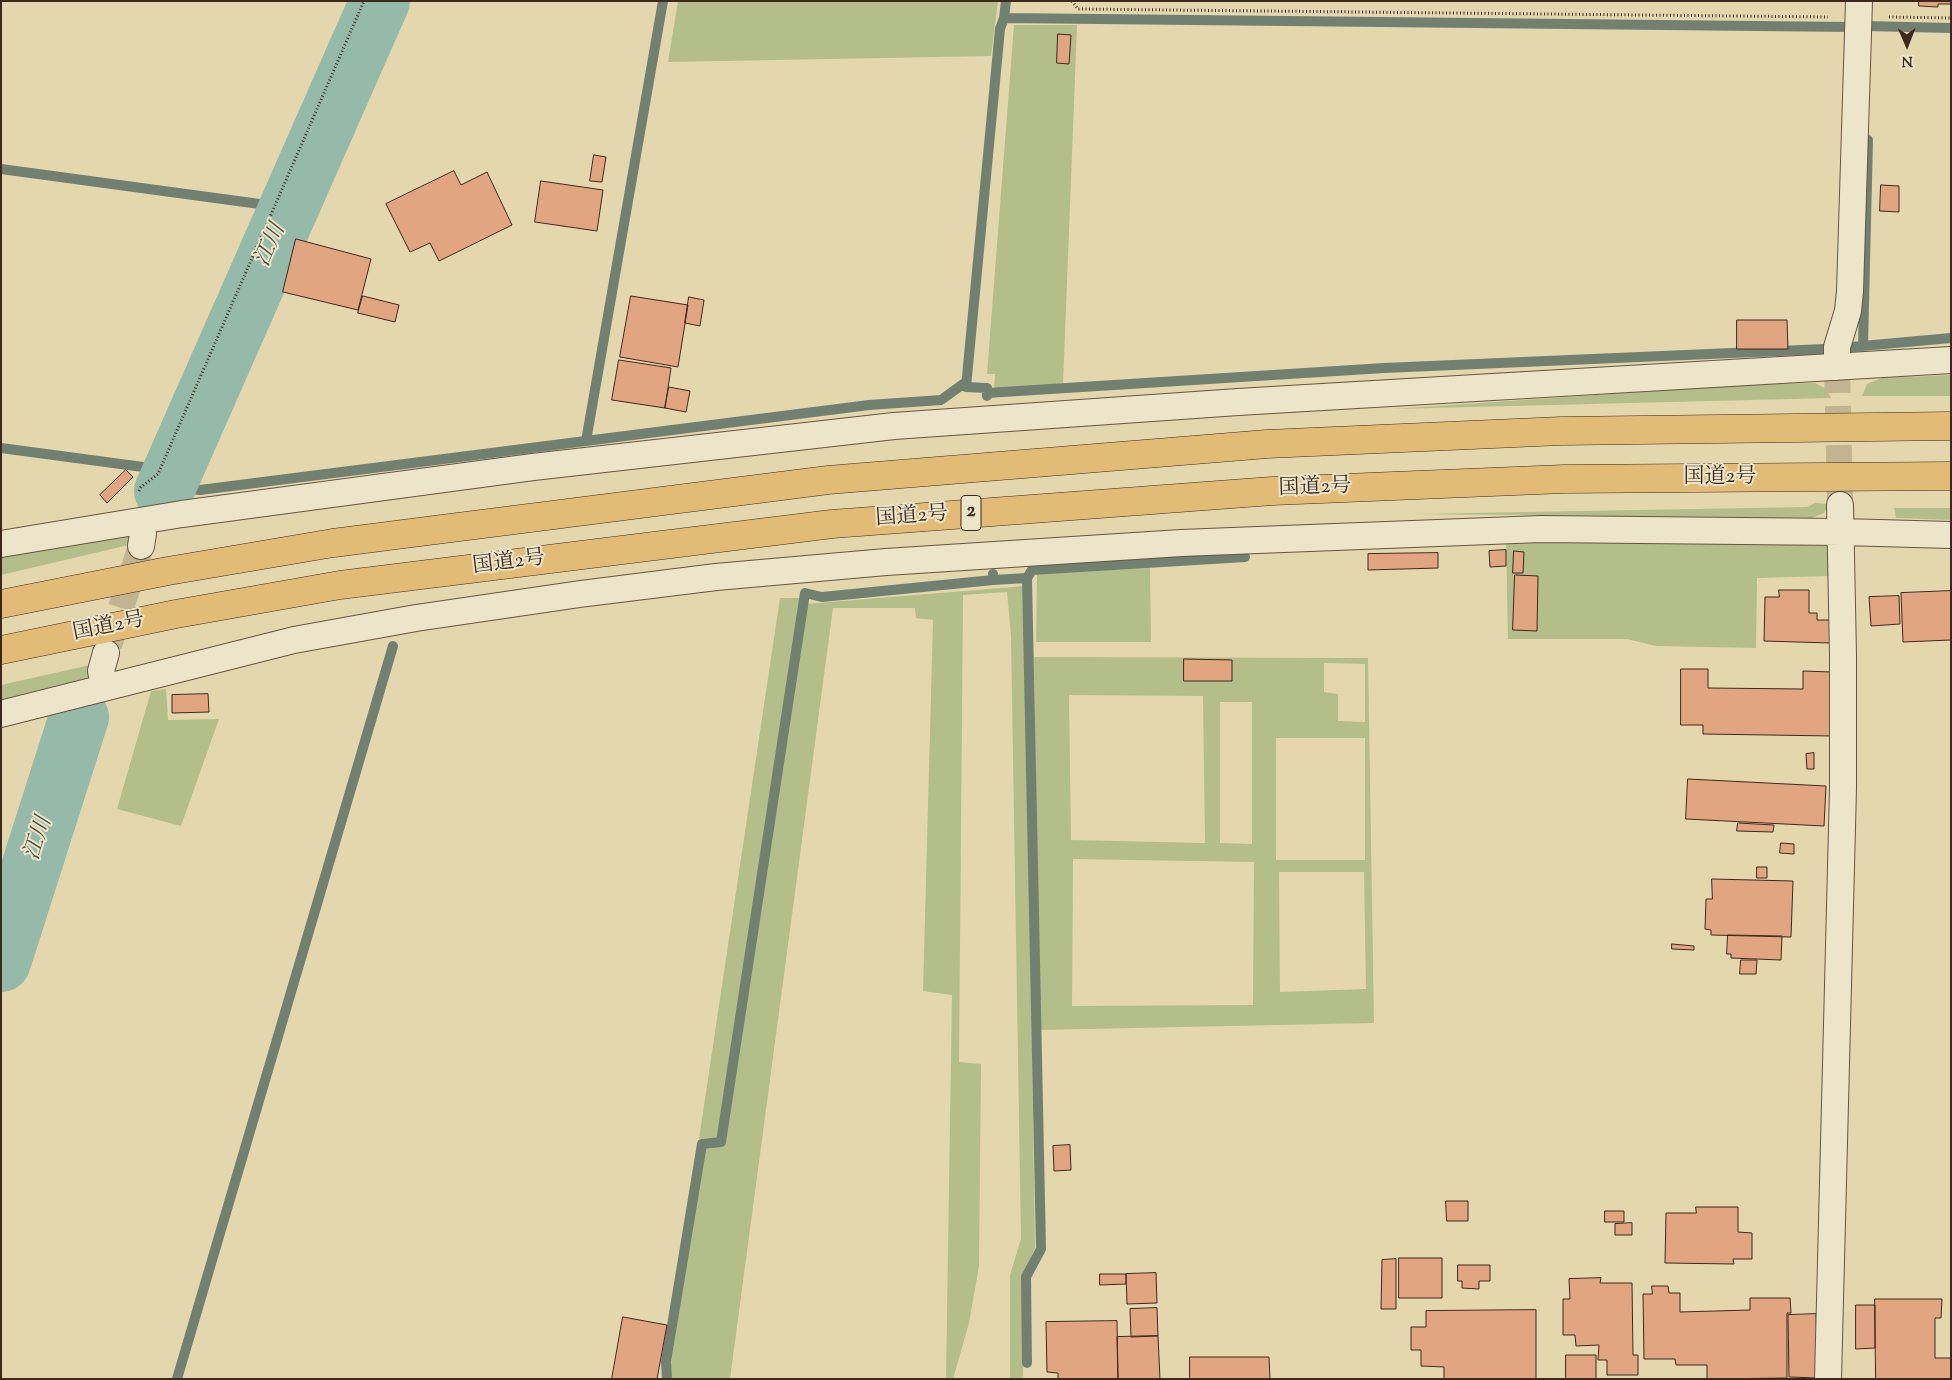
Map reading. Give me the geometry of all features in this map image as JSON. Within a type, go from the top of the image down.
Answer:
[{"type":"highway","name":"国道2号","points":[[1,604],[168,571],[333,543],[828,480],[1277,444],[1561,431],[1951,426]]},
{"type":"highway","name":"国道2号","points":[[1,650],[176,614],[340,585],[832,524],[1272,491],[1564,479],[1951,476]]},
{"type":"street","points":[[1837,367],[1837,347],[1848,311],[1850,291],[1867,12]]},
{"type":"street","points":[[1,544],[140,534],[191,512],[533,467],[894,426],[1238,402],[1951,360]]},
{"type":"street","points":[[1828,1379],[1843,788],[1842,532],[1840,505]]},
{"type":"street","points":[[1,714],[105,686],[294,640],[416,618],[580,594],[716,577],[886,562],[1181,543],[1541,529],[1951,535]]},
{"type":"street","points":[[105,686],[101,671],[106,653]]},
{"type":"path","points":[[158,474],[364,1]]},
{"type":"path","points":[[1072,1],[1078,9],[1867,12],[1951,18]]},
{"type":"green space","points":[[678,1],[998,1],[991,56],[668,62]]},
{"type":"green space","points":[[1014,25],[1077,25],[1063,385],[994,390],[995,374],[987,374]]},
{"type":"green space","points":[[1951,375],[1951,396],[1862,396],[1867,384],[1882,378]]},
{"type":"green space","points":[[1815,383],[1825,388],[1831,398],[1392,409],[1758,384]]},
{"type":"green space","points":[[1815,503],[1829,504],[1824,513],[1812,518],[1412,514],[1807,507]]},
{"type":"green space","points":[[1894,508],[1951,508],[1951,520],[1896,518]]},
{"type":"green space","points":[[130,532],[133,544],[1,575],[1,557]]},
{"type":"green space","points":[[1647,539],[1828,546],[1830,576],[1757,578],[1756,648],[1656,646],[1627,639],[1508,639],[1506,541]]},
{"type":"green space","points":[[1150,568],[1151,642],[1036,642],[1037,574]]},
{"type":"green space","points":[[1025,586],[1035,1248],[1023,1277],[1023,1379],[1010,1379],[1010,1275],[1021,1239],[1011,636],[1007,592],[963,595],[959,1062],[981,1064],[979,1266],[969,1323],[953,1379],[946,1379],[952,995],[923,991],[933,620],[916,618],[915,608],[833,608],[730,1379],[672,1379],[670,1371],[704,1147],[725,1146],[806,604]]},
{"type":"green space","points":[[780,598],[800,598],[717,1138],[699,1139]]},
{"type":"green space","points":[[1034,657],[1368,658],[1374,1023],[1039,1030]],"holes":[[[1324,663],[1365,664],[1365,722],[1338,721],[1338,694],[1324,692]],[[1069,695],[1203,696],[1205,843],[1071,840]],[[1220,702],[1252,702],[1252,844],[1220,843]],[[1276,738],[1365,738],[1365,860],[1276,860]],[[1073,859],[1254,862],[1253,1005],[1072,1006]],[[1279,872],[1364,872],[1366,989],[1280,992]]]},
{"type":"green space","points":[[90,665],[88,678],[1,700],[1,685]]},
{"type":"green space","points":[[166,689],[168,720],[219,719],[181,826],[117,809],[151,691]]},
{"type":"building","points":[[1919,1],[1951,1],[1951,4],[1938,4],[1938,7],[1919,6]]},
{"type":"building","points":[[1058,34],[1071,35],[1069,64],[1057,63]]},
{"type":"building","points":[[594,155],[606,157],[602,182],[590,181]]},
{"type":"building","points":[[454,171],[461,185],[487,172],[512,225],[439,261],[430,243],[410,252],[386,204]]},
{"type":"building","points":[[541,181],[603,190],[597,231],[535,222]]},
{"type":"building","points":[[1881,185],[1899,186],[1899,212],[1880,211]]},
{"type":"building","points":[[296,239],[371,259],[358,310],[283,292]]},
{"type":"building","points":[[363,296],[399,305],[395,322],[358,313]]},
{"type":"building","points":[[631,296],[688,305],[678,367],[620,357]]},
{"type":"building","points":[[689,297],[704,300],[700,326],[685,323]]},
{"type":"building","points":[[1737,320],[1787,320],[1788,349],[1737,349]]},
{"type":"building","points":[[619,360],[671,368],[665,408],[612,400]]},
{"type":"building","points":[[669,387],[690,391],[686,412],[665,408]]},
{"type":"building","points":[[126,470],[133,477],[107,503],[100,495]]},
{"type":"building","points":[[1506,550],[1506,566],[1490,567],[1489,551]]},
{"type":"building","points":[[1514,551],[1524,552],[1523,573],[1513,573]]},
{"type":"building","points":[[1438,553],[1438,568],[1368,570],[1368,554]]},
{"type":"building","points":[[1515,575],[1538,576],[1537,631],[1513,630]]},
{"type":"building","points":[[1779,590],[1809,590],[1809,613],[1817,613],[1817,620],[1831,620],[1831,643],[1764,641],[1765,597],[1779,597]]},
{"type":"building","points":[[1951,591],[1951,640],[1903,642],[1901,593]]},
{"type":"building","points":[[1899,596],[1900,624],[1871,626],[1869,597]]},
{"type":"building","points":[[1184,659],[1232,660],[1232,681],[1184,681]]},
{"type":"building","points":[[1681,669],[1708,669],[1708,688],[1803,689],[1803,671],[1831,672],[1833,736],[1703,734],[1703,725],[1681,725]]},
{"type":"building","points":[[208,694],[209,712],[172,713],[172,695]]},
{"type":"building","points":[[1814,753],[1814,769],[1807,769],[1806,754]]},
{"type":"building","points":[[1688,779],[1826,786],[1824,826],[1686,819]]},
{"type":"building","points":[[1738,823],[1774,825],[1773,832],[1737,831]]},
{"type":"building","points":[[1781,843],[1794,844],[1794,854],[1780,853]]},
{"type":"building","points":[[1757,867],[1767,867],[1767,878],[1757,878]]},
{"type":"building","points":[[1712,879],[1793,881],[1791,937],[1711,935],[1711,930],[1705,929],[1706,899],[1712,899]]},
{"type":"building","points":[[1728,935],[1782,936],[1781,960],[1731,958],[1731,954],[1727,954]]},
{"type":"building","points":[[1672,944],[1694,946],[1694,950],[1672,949]]},
{"type":"building","points":[[1741,960],[1757,960],[1756,974],[1740,974]]},
{"type":"building","points":[[1070,1145],[1071,1170],[1054,1171],[1053,1146]]},
{"type":"building","points":[[1446,1201],[1468,1201],[1468,1221],[1447,1221]]},
{"type":"building","points":[[1696,1207],[1738,1207],[1738,1232],[1752,1233],[1752,1259],[1733,1259],[1734,1264],[1665,1263],[1666,1213],[1696,1213]]},
{"type":"building","points":[[1605,1211],[1624,1211],[1624,1222],[1605,1222]]},
{"type":"building","points":[[1632,1223],[1632,1235],[1615,1235],[1615,1224]]},
{"type":"building","points":[[1399,1258],[1442,1258],[1442,1298],[1399,1298]]},
{"type":"building","points":[[1396,1259],[1396,1309],[1381,1309],[1382,1260]]},
{"type":"building","points":[[1458,1265],[1490,1265],[1490,1281],[1479,1281],[1479,1289],[1462,1288],[1462,1281],[1458,1281]]},
{"type":"building","points":[[1156,1273],[1157,1303],[1127,1304],[1126,1274]]},
{"type":"building","points":[[1100,1274],[1126,1274],[1126,1284],[1100,1285]]},
{"type":"building","points":[[1601,1278],[1600,1283],[1632,1283],[1633,1355],[1638,1355],[1638,1375],[1607,1375],[1607,1360],[1598,1360],[1599,1345],[1576,1346],[1575,1335],[1563,1335],[1563,1299],[1570,1299],[1569,1279]]},
{"type":"building","points":[[1652,1286],[1668,1286],[1669,1293],[1680,1293],[1680,1312],[1750,1310],[1750,1298],[1790,1298],[1791,1313],[1787,1313],[1787,1378],[1707,1379],[1707,1365],[1676,1365],[1675,1359],[1644,1359],[1643,1294],[1652,1294]]},
{"type":"building","points":[[1875,1299],[1942,1299],[1941,1318],[1935,1318],[1935,1358],[1951,1358],[1951,1379],[1876,1379]]},
{"type":"building","points":[[1856,1305],[1875,1305],[1875,1348],[1856,1349]]},
{"type":"building","points":[[1157,1308],[1158,1336],[1131,1337],[1130,1309]]},
{"type":"building","points":[[1536,1310],[1536,1379],[1444,1379],[1444,1367],[1421,1366],[1421,1350],[1411,1350],[1411,1327],[1426,1327],[1426,1311]]},
{"type":"building","points":[[1816,1314],[1818,1378],[1789,1377],[1788,1315]]},
{"type":"building","points":[[623,1317],[667,1325],[657,1379],[612,1379]]},
{"type":"building","points":[[1117,1321],[1118,1379],[1058,1379],[1058,1373],[1047,1372],[1046,1322]]},
{"type":"building","points":[[1158,1336],[1160,1379],[1118,1379],[1117,1337]]},
{"type":"building","points":[[1566,1355],[1596,1355],[1596,1379],[1566,1379]]},
{"type":"building","points":[[1190,1357],[1269,1357],[1270,1379],[1190,1379]]},
{"type":"waterway","name":"江川","points":[[164,491],[380,1]]},
{"type":"waterway","points":[[586,441],[663,1]]},
{"type":"waterway","points":[[987,396],[987,388],[966,387],[1000,29],[1004,18],[1006,1]]},
{"type":"waterway","points":[[1004,18],[1851,27]]},
{"type":"waterway","points":[[1865,26],[1951,28]]},
{"type":"waterway","points":[[1863,346],[1868,140]]},
{"type":"waterway","points":[[1,169],[267,205]]},
{"type":"waterway","name":"江川","points":[[282,207],[289,208]]},
{"type":"waterway","points":[[1851,347],[1951,338]]},
{"type":"waterway","points":[[987,393],[1384,368],[1825,349]]},
{"type":"waterway","points":[[166,486],[200,490],[869,405],[941,400],[966,382]]},
{"type":"waterway","points":[[1,448],[173,471]]},
{"type":"waterway","points":[[1027,578],[1032,570],[1245,557]]},
{"type":"waterway","points":[[993,574],[993,580],[1027,578],[1041,1249],[1026,1277],[1027,1363]]},
{"type":"waterway","points":[[667,1379],[666,1362],[702,1144],[721,1142],[805,593],[822,597],[993,580]]},
{"type":"waterway","points":[[177,1379],[393,646]]},
{"type":"waterway","name":"江川","points":[[1,962],[79,717]]},
{"type":"tunnel","points":[[1837,367],[1840,499]]},
{"type":"tunnel","points":[[109,645],[141,546]]}]
